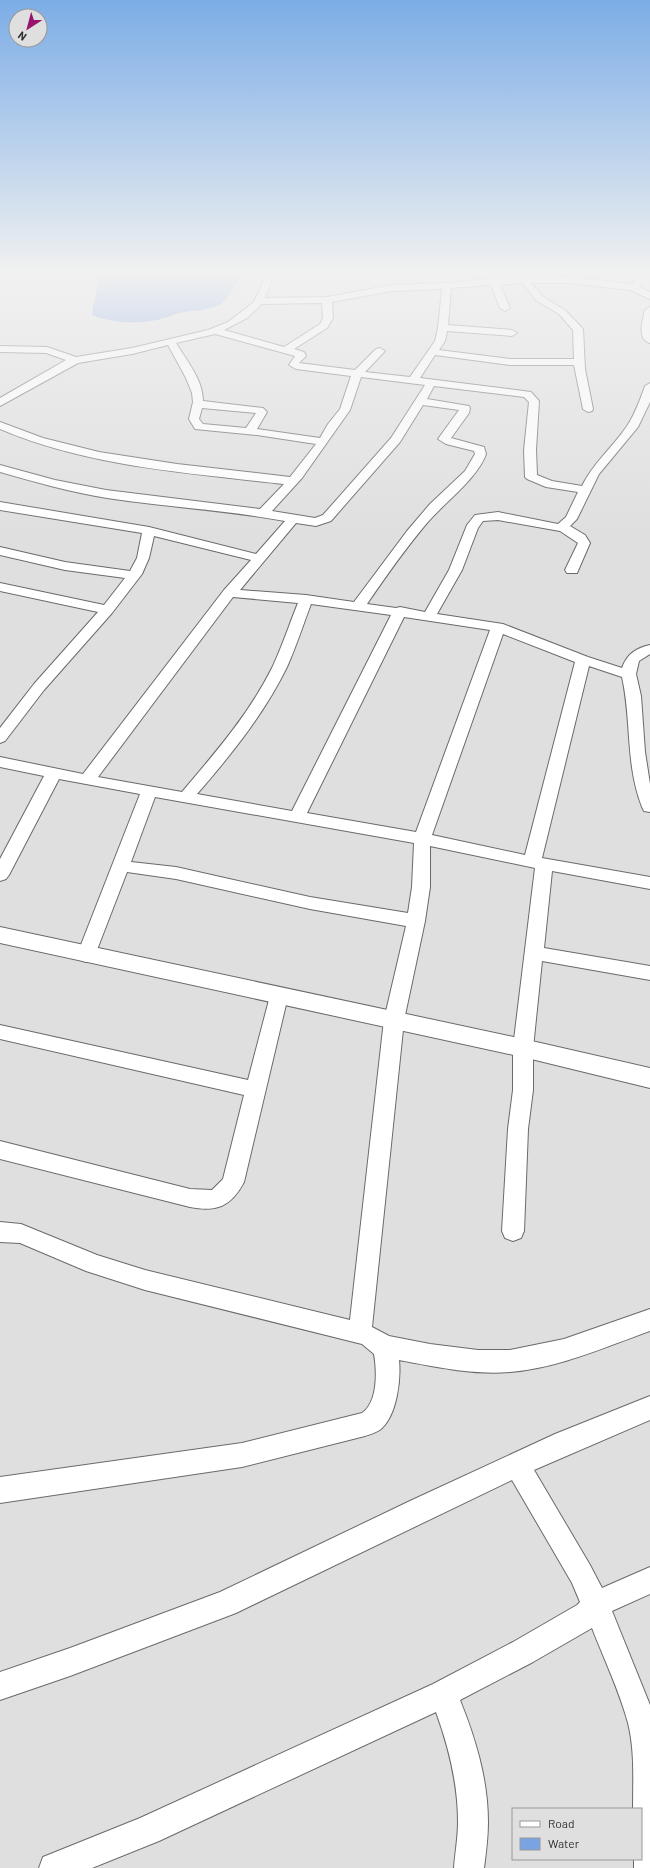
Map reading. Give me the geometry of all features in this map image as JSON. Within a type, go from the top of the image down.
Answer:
[{"type":"street","points":[[0,404],[50,373],[75,360]]},
{"type":"street","points":[[182,360],[188,370],[198,399],[194,419],[199,426],[323,442]]},
{"type":"street","points":[[297,360],[294,363],[296,366],[522,393],[530,396],[534,401],[530,450],[531,477],[545,483],[586,490]]},
{"type":"street","points":[[264,513],[293,481],[323,442],[332,426],[345,410],[356,374],[370,360]]},
{"type":"street","points":[[413,381],[428,360]]},
{"type":"street","points":[[564,360],[578,362],[588,409]]},
{"type":"street","points":[[0,468],[89,491],[264,513],[316,522],[327,518],[396,440],[432,383]]},
{"type":"street","points":[[562,527],[570,520],[594,473],[632,427],[644,404],[650,386]]},
{"type":"street","points":[[358,606],[404,543],[436,505],[471,470],[480,456],[480,449],[450,442],[444,439],[464,413],[465,408],[420,401]]},
{"type":"street","points":[[197,404],[259,410],[262,412],[249,432]]},
{"type":"street","points":[[0,425],[26,437],[54,446],[112,458],[293,481]]},
{"type":"street","points":[[0,506],[149,531],[258,558]]},
{"type":"street","points":[[429,616],[452,578],[462,558],[473,526],[479,518],[498,516],[553,528],[562,527],[575,533],[584,543],[572,570]]},
{"type":"street","points":[[87,780],[229,593],[293,519]]},
{"type":"street","points":[[0,738],[39,687],[108,610],[133,576],[143,558],[149,531]]},
{"type":"street","points":[[0,551],[65,566],[133,576]]},
{"type":"street","points":[[0,587],[108,610]]},
{"type":"street","points":[[229,593],[306,599],[400,611],[498,627],[583,660],[629,675]]},
{"type":"street","points":[[187,796],[230,745],[275,677],[285,656],[306,599]]},
{"type":"street","points":[[297,817],[400,611]]},
{"type":"street","points":[[360,1333],[394,1020],[416,921],[421,887],[422,839],[498,627]]},
{"type":"street","points":[[650,649],[642,651],[632,660],[629,666],[629,675],[634,693],[637,761],[650,808]]},
{"type":"street","points":[[512,1231],[518,1129],[523,1090],[523,1048],[535,953],[538,863],[583,660]]},
{"type":"street","points":[[634,693],[650,693]]},
{"type":"street","points":[[0,762],[87,780],[187,796],[650,883]]},
{"type":"street","points":[[0,875],[54,773]]},
{"type":"street","points":[[86,955],[150,790]]},
{"type":"street","points":[[121,866],[176,873],[310,903],[416,921]]},
{"type":"street","points":[[0,935],[86,955],[523,1048],[650,1078]]},
{"type":"street","points":[[535,953],[650,973]]},
{"type":"street","points":[[0,1150],[190,1198],[205,1201],[219,1199],[226,1193],[233,1182],[279,996]]},
{"type":"street","points":[[0,1032],[255,1090]]},
{"type":"street","points":[[0,1232],[21,1234],[94,1264],[144,1280],[360,1333],[374,1338],[383,1346],[388,1356],[388,1371],[382,1404],[378,1414],[372,1421],[363,1425],[242,1455],[0,1490]]},
{"type":"street","points":[[383,1346],[438,1356],[489,1362],[511,1361],[548,1354],[580,1345],[650,1320]]},
{"type":"street","points":[[0,1686],[70,1662],[226,1603],[418,1510],[517,1465],[650,1408]]},
{"type":"street","points":[[517,1465],[581,1574],[596,1605],[627,1680],[642,1723],[647,1753],[649,1865]]},
{"type":"street","points":[[54,1868],[148,1830],[443,1694],[587,1615],[596,1605],[650,1580]]},
{"type":"street","points":[[443,1694],[457,1728],[471,1784],[473,1822],[469,1868]]}]
